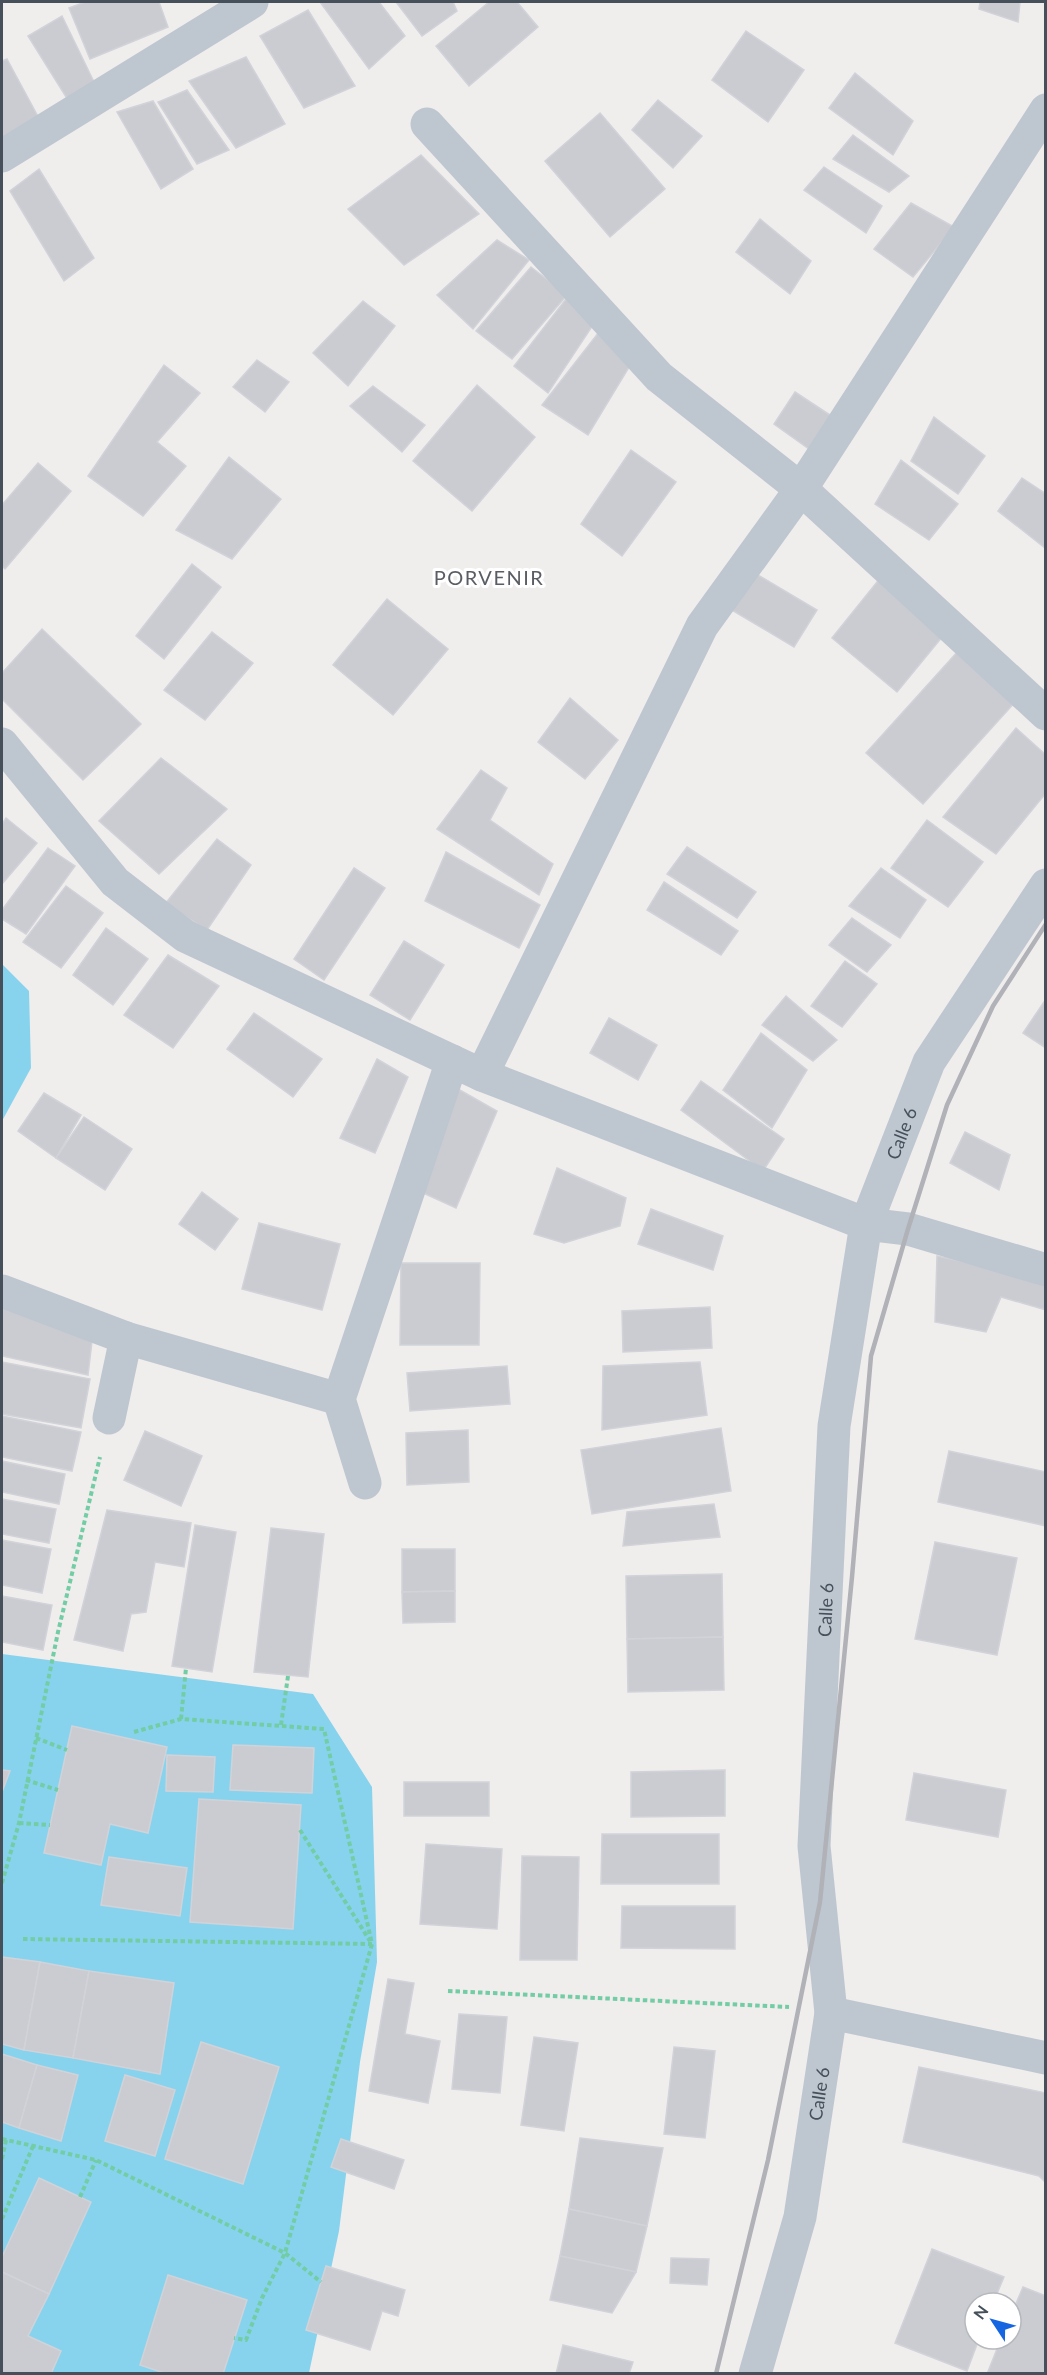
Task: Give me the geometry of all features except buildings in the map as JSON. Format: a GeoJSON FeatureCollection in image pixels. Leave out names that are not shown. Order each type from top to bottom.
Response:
{"type":"FeatureCollection","features":[{"type":"Feature","properties":{"kind":"street"},"geometry":{"type":"LineString","coordinates":[[2,156],[250,2]]}},
{"type":"Feature","properties":{"kind":"street"},"geometry":{"type":"LineString","coordinates":[[482,1075],[702,626],[801,489],[1046,110]]}},
{"type":"Feature","properties":{"kind":"street"},"geometry":{"type":"LineString","coordinates":[[426,124],[658,377],[801,489],[1046,714]]}},
{"type":"Feature","properties":{"kind":"street"},"geometry":{"type":"LineString","coordinates":[[2,744],[115,882],[185,936],[482,1075],[866,1224],[908,1229],[1046,1270]]}},
{"type":"Feature","properties":{"kind":"street","name":"Calle 6"},"geometry":{"type":"LineString","coordinates":[[755,2373],[800,2217],[831,2013],[814,1846],[834,1426],[866,1224],[929,1062],[1046,885]]}},
{"type":"Feature","properties":{"kind":"street"},"geometry":{"type":"LineString","coordinates":[[365,1483],[339,1399],[452,1061]]}},
{"type":"Feature","properties":{"kind":"street"},"geometry":{"type":"LineString","coordinates":[[2,1291],[126,1338],[339,1399]]}},
{"type":"Feature","properties":{"kind":"street"},"geometry":{"type":"LineString","coordinates":[[109,1418],[126,1338]]}},
{"type":"Feature","properties":{"kind":"street"},"geometry":{"type":"LineString","coordinates":[[831,2013],[1046,2058]]}},
{"type":"Feature","properties":{"kind":"path"},"geometry":{"type":"LineString","coordinates":[[2,1883],[19,1823],[58,1632],[109,1418]]}},
{"type":"Feature","properties":{"kind":"path"},"geometry":{"type":"LineString","coordinates":[[181,1719],[186,1668]]}},
{"type":"Feature","properties":{"kind":"path"},"geometry":{"type":"LineString","coordinates":[[281,1725],[288,1676]]}},
{"type":"Feature","properties":{"kind":"path"},"geometry":{"type":"LineString","coordinates":[[134,1732],[181,1719],[324,1729],[372,1944],[285,2253],[262,2298],[246,2340],[234,2338]]}},
{"type":"Feature","properties":{"kind":"path"},"geometry":{"type":"LineString","coordinates":[[36,1738],[67,1750]]}},
{"type":"Feature","properties":{"kind":"path"},"geometry":{"type":"LineString","coordinates":[[26,1780],[58,1790]]}},
{"type":"Feature","properties":{"kind":"path"},"geometry":{"type":"LineString","coordinates":[[19,1823],[50,1825]]}},
{"type":"Feature","properties":{"kind":"path"},"geometry":{"type":"LineString","coordinates":[[300,1830],[372,1944]]}},
{"type":"Feature","properties":{"kind":"path"},"geometry":{"type":"LineString","coordinates":[[23,1939],[372,1944]]}},
{"type":"Feature","properties":{"kind":"path"},"geometry":{"type":"LineString","coordinates":[[448,1991],[799,2008],[831,2013]]}},
{"type":"Feature","properties":{"kind":"path"},"geometry":{"type":"LineString","coordinates":[[2,2159],[4,2140],[96,2160],[285,2253],[321,2282]]}},
{"type":"Feature","properties":{"kind":"path"},"geometry":{"type":"LineString","coordinates":[[2,2219],[33,2146]]}},
{"type":"Feature","properties":{"kind":"path"},"geometry":{"type":"LineString","coordinates":[[80,2197],[96,2160]]}},
{"type":"Feature","properties":{"kind":"water"},"geometry":{"type":"Polygon","coordinates":[[[2,964],[29,991],[31,1068],[2,1121],[2,964]]]}},
{"type":"Feature","properties":{"kind":"water"},"geometry":{"type":"Polygon","coordinates":[[[2,1654],[313,1694],[372,1787],[377,1962],[360,2062],[339,2231],[309,2373],[2,2374],[2,1654]]]}},
{"type":"Feature","properties":{"kind":"railway"},"geometry":{"type":"LineString","coordinates":[[716,2374],[768,2160],[820,1902],[871,1356],[947,1105],[993,1006],[1046,924]]}},
{"type":"Feature","properties":{"kind":"district","name":"PORVENIR"},"geometry":{"type":"Point","coordinates":[489,577]}}]}
